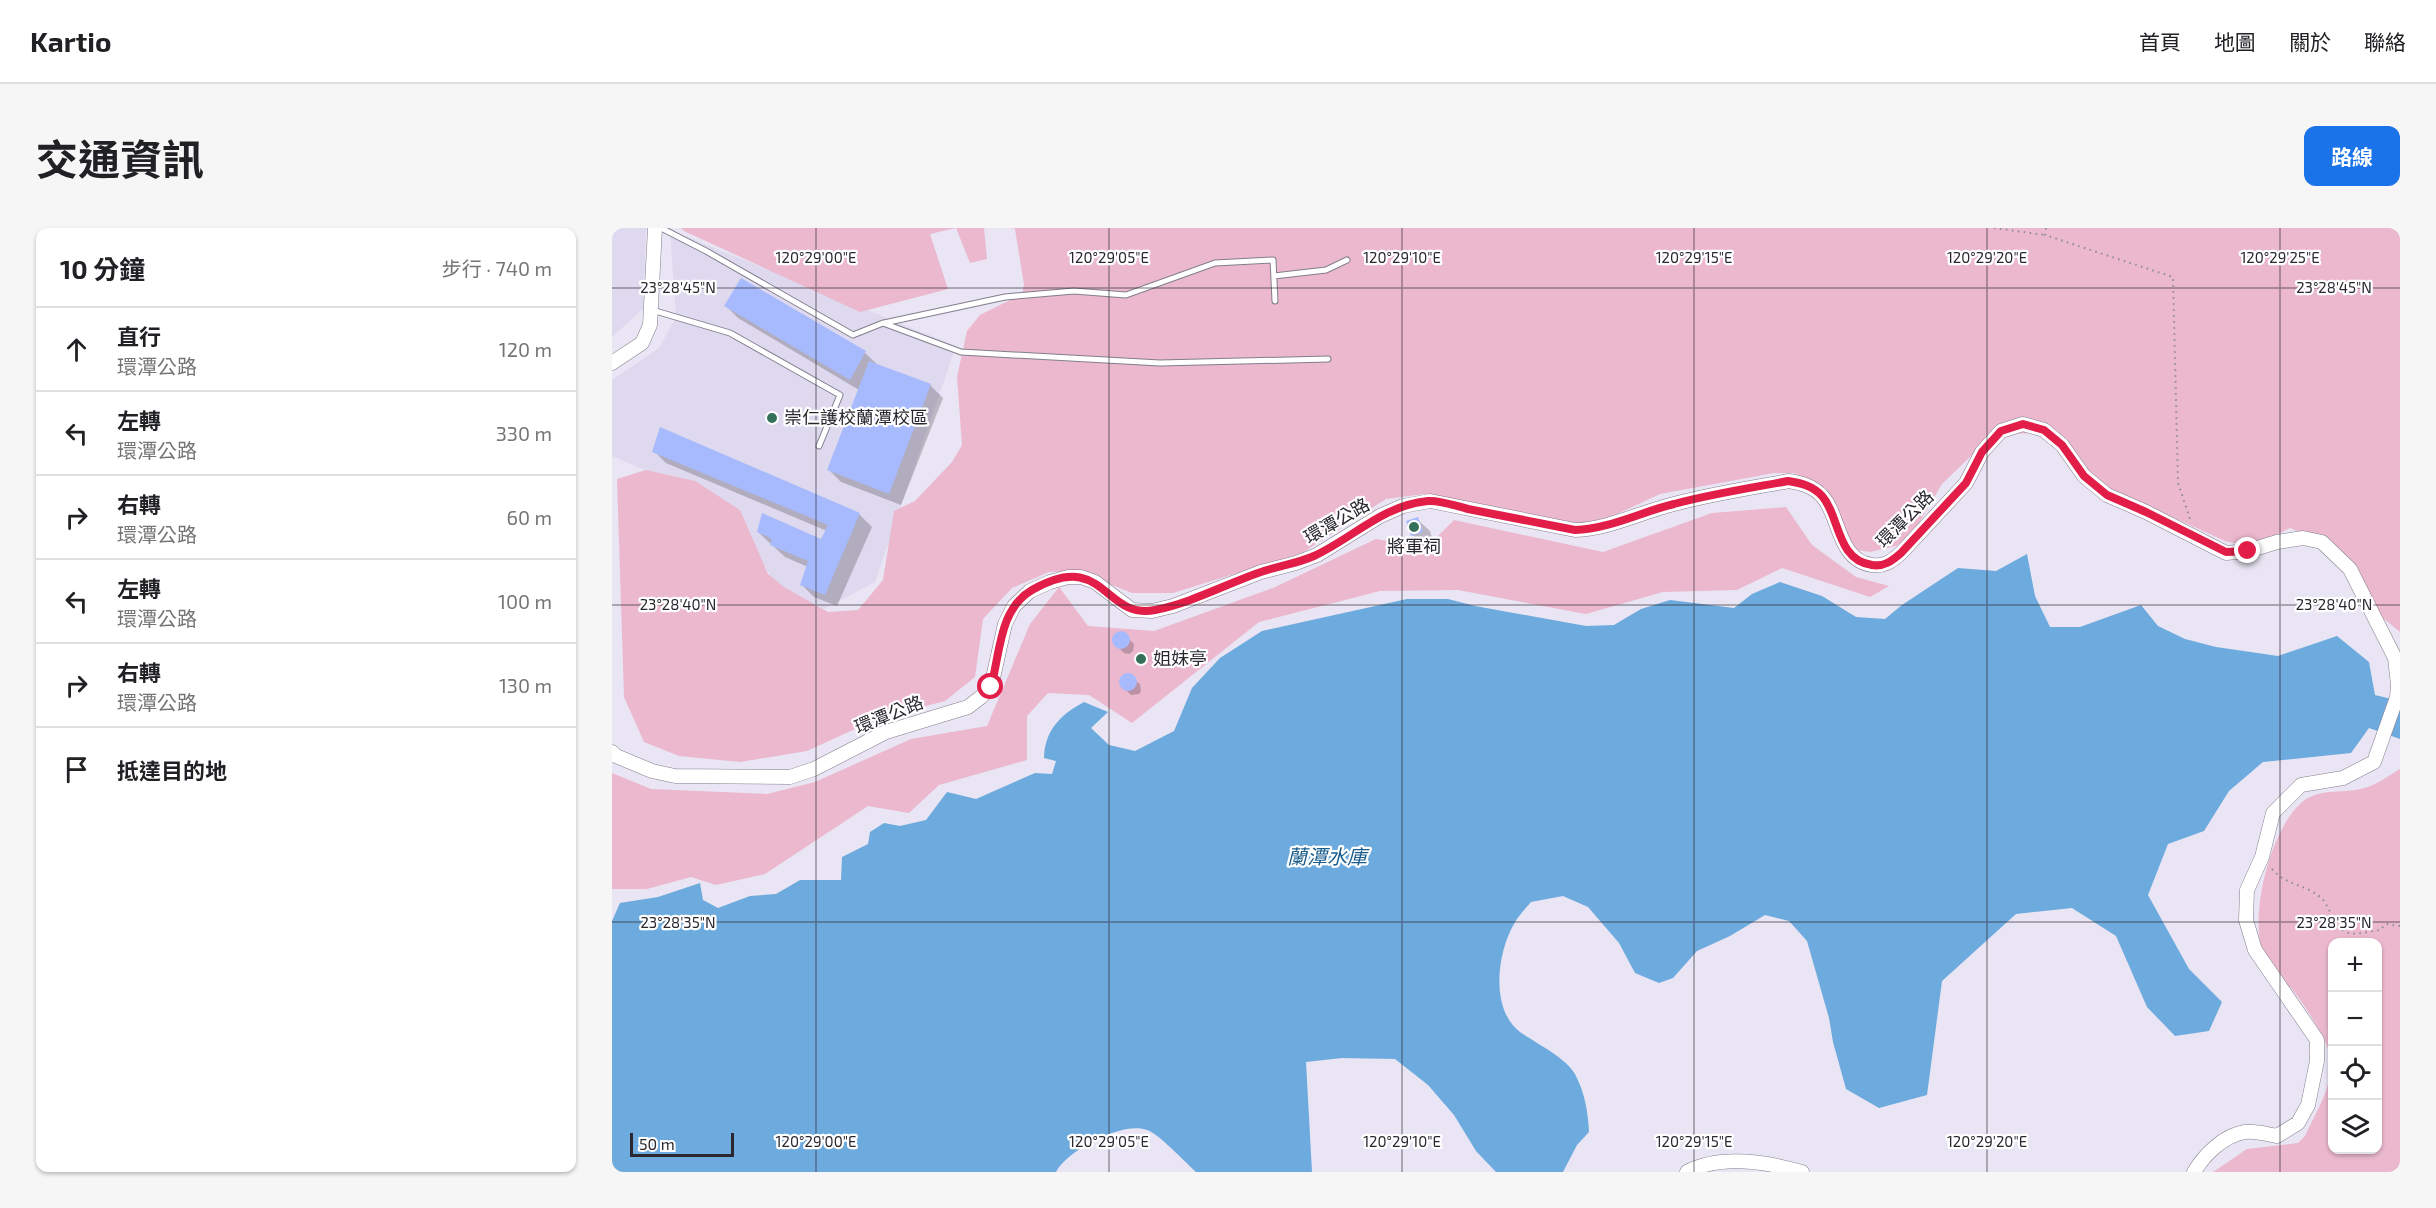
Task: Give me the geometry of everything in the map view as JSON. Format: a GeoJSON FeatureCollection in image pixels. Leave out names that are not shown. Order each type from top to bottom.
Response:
{"type":"FeatureCollection","features":[{"type":"Feature","properties":{"kind":"street"},"geometry":{"type":"LineString","coordinates":[[612,363],[642,343],[650,325],[655,228]]}},
{"type":"Feature","properties":{"kind":"street","name":"環潭公路"},"geometry":{"type":"LineString","coordinates":[[612,752],[616,756],[652,771],[675,776],[790,777],[814,769],[886,732],[968,707],[991,687],[1005,624],[1014,606],[1030,591],[1050,582],[1068,577],[1081,577],[1095,582],[1132,610],[1152,611],[1173,606],[1261,572],[1296,564],[1317,555],[1380,516],[1403,506],[1430,501],[1575,530],[1597,529],[1640,513],[1677,503],[1788,481],[1805,483],[1823,496],[1844,543],[1855,559],[1865,564],[1878,566],[1892,561],[1901,553],[1966,483],[1982,452],[2001,431],[2023,424],[2044,430],[2062,445],[2084,476],[2107,495],[2226,552],[2248,551],[2277,542],[2303,538],[2322,542],[2350,569],[2395,658],[2397,697],[2374,762],[2343,778],[2301,785],[2273,813],[2262,857],[2247,890],[2246,920],[2255,950],[2317,1040],[2317,1061],[2308,1105],[2298,1123],[2277,1136],[2242,1132],[2220,1143],[2202,1159],[2194,1172]]}},
{"type":"Feature","properties":{"kind":"street"},"geometry":{"type":"LineString","coordinates":[[1687,1172],[1697,1167],[1725,1161],[1777,1165],[1802,1172]]}},
{"type":"Feature","properties":{"kind":"lane"},"geometry":{"type":"LineString","coordinates":[[661,228],[706,251],[853,335],[883,323],[1005,297],[1074,291],[1126,295],[1215,263],[1273,260],[1275,301]]}},
{"type":"Feature","properties":{"kind":"lane"},"geometry":{"type":"LineString","coordinates":[[1274,276],[1326,270],[1347,260]]}},
{"type":"Feature","properties":{"kind":"lane"},"geometry":{"type":"LineString","coordinates":[[651,309],[730,333],[840,395],[819,446]]}},
{"type":"Feature","properties":{"kind":"lane"},"geometry":{"type":"LineString","coordinates":[[883,323],[961,352],[1160,363],[1328,358]]}},
{"type":"Feature","properties":{"kind":"path"},"geometry":{"type":"LineString","coordinates":[[1995,228],[2045,235],[2172,277],[2178,483],[2195,536]]}},
{"type":"Feature","properties":{"kind":"path"},"geometry":{"type":"LineString","coordinates":[[2045,235],[2046,228]]}},
{"type":"Feature","properties":{"kind":"path"},"geometry":{"type":"LineString","coordinates":[[2281,879],[2320,897],[2339,927],[2345,932],[2353,934],[2380,930],[2386,924],[2400,926]]}},
{"type":"Feature","properties":{"kind":"shaded area"},"geometry":{"type":"Polygon","coordinates":[[[612,228],[646,228],[643,309],[612,337],[612,228]]]}},
{"type":"Feature","properties":{"kind":"shaded area"},"geometry":{"type":"Polygon","coordinates":[[[681,228],[956,228],[930,234],[948,289],[860,312],[681,228]]]}},
{"type":"Feature","properties":{"kind":"shaded area"},"geometry":{"type":"Polygon","coordinates":[[[956,228],[984,228],[987,259],[970,263],[956,228]]]}},
{"type":"Feature","properties":{"kind":"shaded area"},"geometry":{"type":"Polygon","coordinates":[[[1011,228],[2400,228],[2400,632],[2378,614],[2326,543],[2290,528],[2253,547],[2225,541],[2108,488],[2056,442],[2037,433],[2007,434],[1972,455],[1942,484],[1912,535],[1896,546],[1870,552],[1852,549],[1820,486],[1794,473],[1774,473],[1660,494],[1594,525],[1544,523],[1424,494],[1386,499],[1302,553],[1173,593],[1132,593],[1077,571],[1049,572],[1012,588],[983,619],[975,677],[945,701],[879,718],[807,751],[740,762],[679,756],[644,742],[624,697],[617,479],[646,470],[695,481],[740,510],[768,574],[784,587],[828,612],[858,610],[883,580],[894,511],[915,501],[952,462],[962,445],[957,377],[967,331],[980,315],[1022,294],[1024,285],[1015,229],[1011,228]]]}},
{"type":"Feature","properties":{"kind":"shaded area","name":"崇仁護校蘭潭校區"},"geometry":{"type":"Polygon","coordinates":[[[670,230],[956,346],[875,582],[824,609],[779,590],[728,505],[612,456],[612,380],[659,348],[676,317],[670,230]]]}},
{"type":"Feature","properties":{"kind":"shaded area"},"geometry":{"type":"Polygon","coordinates":[[[1786,507],[1812,545],[1856,577],[1889,586],[1870,597],[1782,568],[1737,590],[1663,592],[1586,614],[1458,590],[1380,591],[1259,622],[1132,723],[1089,695],[1048,693],[1027,716],[1027,760],[939,785],[909,813],[868,806],[765,874],[716,885],[691,877],[647,889],[612,889],[612,773],[651,789],[767,794],[815,782],[911,739],[987,726],[1030,624],[1059,587],[1088,626],[1154,631],[1273,588],[1376,539],[1401,543],[1432,542],[1454,520],[1603,552],[1712,513],[1786,507]]]}},
{"type":"Feature","properties":{"kind":"shaded area"},"geometry":{"type":"Polygon","coordinates":[[[2400,769],[2400,1172],[2213,1172],[2247,1149],[2298,1143],[2305,1136],[2328,1085],[2328,1154],[2382,1154],[2382,938],[2328,938],[2328,1050],[2321,1033],[2291,988],[2268,967],[2261,950],[2259,929],[2263,883],[2270,859],[2278,837],[2299,805],[2314,795],[2350,791],[2368,787],[2400,769]]]}},
{"type":"Feature","properties":{"kind":"water","name":"蘭潭水庫"},"geometry":{"type":"Polygon","coordinates":[[[2027,554],[2035,596],[2050,627],[2080,627],[2141,605],[2158,626],[2185,639],[2216,647],[2278,656],[2337,636],[2369,662],[2375,695],[2400,701],[2400,739],[2369,728],[2351,753],[2263,762],[2229,791],[2204,831],[2168,844],[2148,895],[2189,969],[2222,1002],[2209,1031],[2175,1036],[2147,1007],[2116,936],[2072,908],[2016,914],[1942,981],[1927,1095],[1879,1108],[1846,1089],[1807,941],[1789,921],[1765,915],[1730,936],[1697,951],[1673,978],[1659,983],[1635,973],[1619,943],[1588,907],[1563,896],[1531,902],[1520,915],[1508,936],[1499,980],[1500,995],[1510,1022],[1520,1032],[1564,1062],[1575,1074],[1584,1095],[1589,1132],[1577,1145],[1563,1172],[1496,1172],[1476,1151],[1454,1115],[1428,1085],[1395,1059],[1342,1058],[1306,1062],[1312,1172],[1196,1172],[1152,1132],[1136,1128],[1097,1139],[1072,1155],[1056,1172],[612,1172],[612,921],[620,903],[658,897],[700,883],[703,900],[718,908],[750,896],[776,894],[800,880],[841,880],[842,857],[868,844],[870,832],[884,823],[900,826],[926,820],[947,792],[976,799],[1035,773],[1052,774],[1056,761],[1044,758],[1047,739],[1061,718],[1084,702],[1108,712],[1091,728],[1109,745],[1135,751],[1174,731],[1192,688],[1220,658],[1262,631],[1407,599],[1448,599],[1586,626],[1614,625],[1641,609],[1670,600],[1734,608],[1752,594],[1780,582],[1822,596],[1856,617],[1885,619],[1958,568],[1996,571],[2027,554]]]}},
{"type":"Feature","properties":{"kind":"building"},"geometry":{"type":"Polygon","coordinates":[[[741,278],[866,351],[850,380],[724,306],[741,278]]]}},
{"type":"Feature","properties":{"kind":"building"},"geometry":{"type":"Polygon","coordinates":[[[869,361],[931,384],[889,494],[827,470],[869,361]]]}},
{"type":"Feature","properties":{"kind":"building"},"geometry":{"type":"Polygon","coordinates":[[[660,427],[860,513],[825,595],[800,585],[808,561],[770,545],[772,539],[757,532],[762,513],[821,539],[828,525],[652,452],[660,427]]]}},
{"type":"Feature","properties":{"kind":"building","name":"將軍祠"},"geometry":{"type":"Polygon","coordinates":[[[1418,517],[1423,532],[1411,536],[1406,521],[1418,517]]]}},
{"type":"Feature","properties":{"kind":"building"},"geometry":{"type":"Polygon","coordinates":[[[1121,631],[1127,634],[1130,640],[1127,646],[1121,649],[1115,646],[1112,640],[1115,634],[1121,631]]]}},
{"type":"Feature","properties":{"kind":"building"},"geometry":{"type":"Polygon","coordinates":[[[1128,673],[1134,676],[1137,682],[1134,688],[1128,691],[1122,688],[1119,682],[1122,676],[1128,673]]]}},
{"type":"Feature","properties":{"kind":"place","name":"崇仁護校蘭潭校區"},"geometry":{"type":"Point","coordinates":[772,418]}},
{"type":"Feature","properties":{"kind":"place","name":"將軍祠"},"geometry":{"type":"Point","coordinates":[1414,527]}},
{"type":"Feature","properties":{"kind":"place","name":"姐妹亭"},"geometry":{"type":"Point","coordinates":[1141,659]}},
{"type":"Feature","properties":{"kind":"route"},"geometry":{"type":"LineString","coordinates":[[991,687],[1005,624],[1014,606],[1030,591],[1050,582],[1068,577],[1081,577],[1095,582],[1132,610],[1152,611],[1173,606],[1261,572],[1296,564],[1317,555],[1380,516],[1403,506],[1430,501],[1575,530],[1597,529],[1640,513],[1677,503],[1788,481],[1805,483],[1823,496],[1844,543],[1855,559],[1865,564],[1878,566],[1892,561],[1901,553],[1966,483],[1982,452],[2001,431],[2023,424],[2044,430],[2062,445],[2084,476],[2107,495],[2226,552],[2248,551]]}}]}
